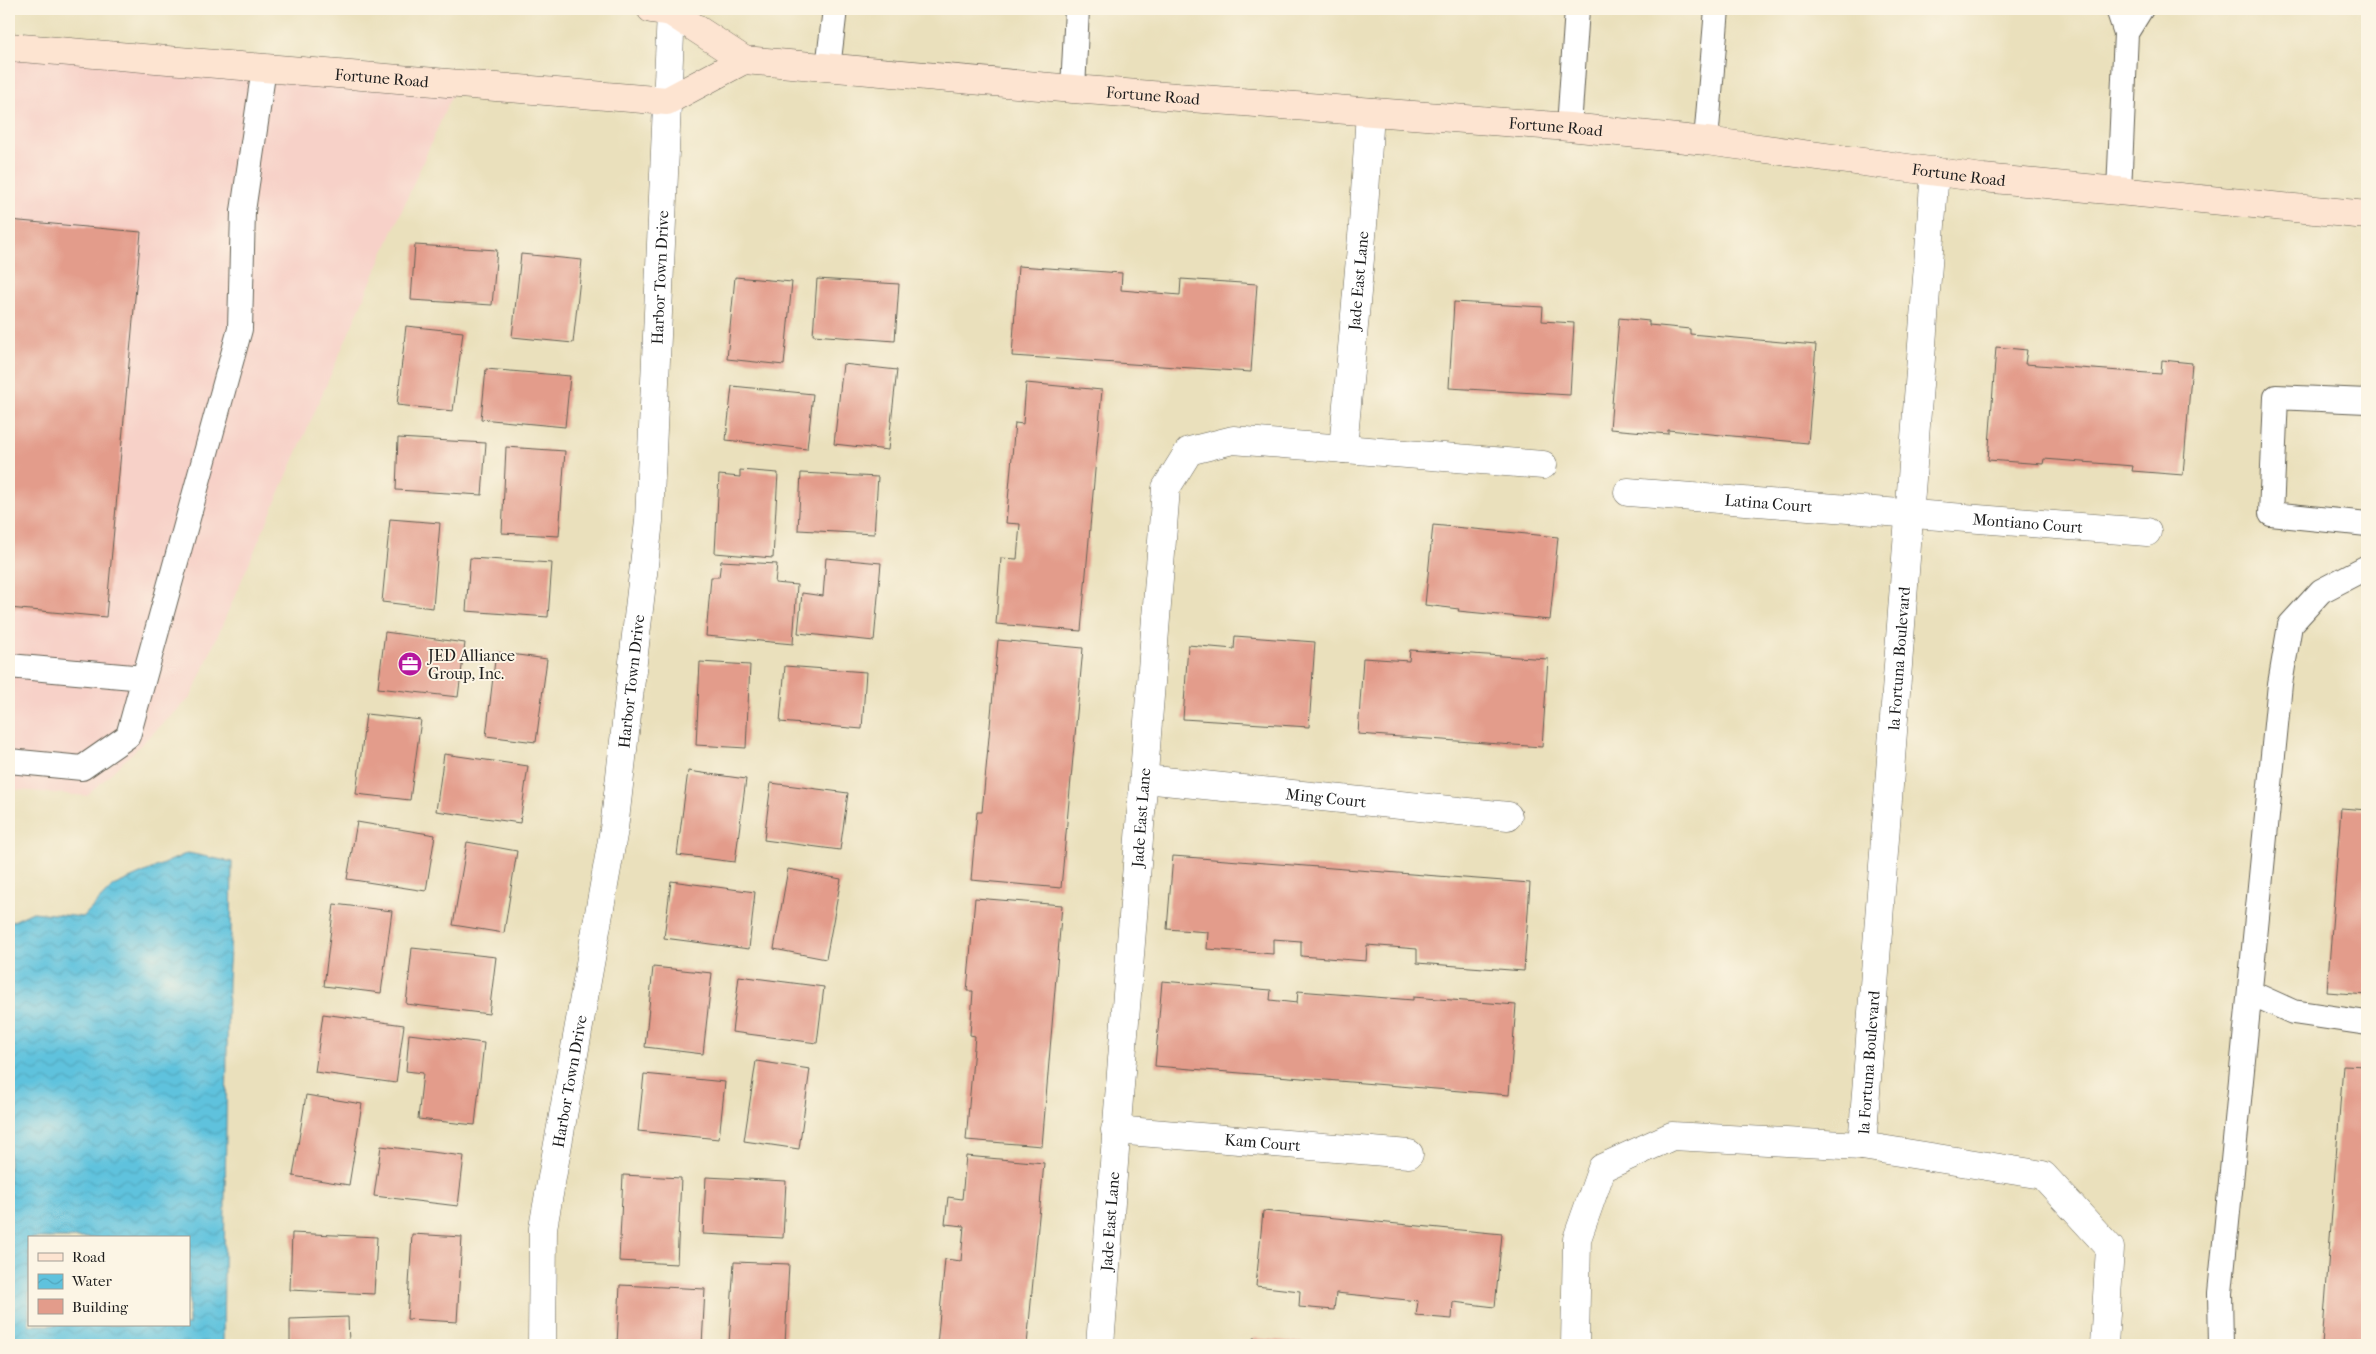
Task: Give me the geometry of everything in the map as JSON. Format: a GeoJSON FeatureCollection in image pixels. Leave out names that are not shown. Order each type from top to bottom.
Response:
{"type":"FeatureCollection","features":[{"type":"Feature","properties":{"kind":"street","name":"Fortune Road"},"geometry":{"type":"LineString","coordinates":[[661,10],[744,60],[1073,89],[1569,127],[1706,141],[1935,171],[2119,192],[2367,215]]}},
{"type":"Feature","properties":{"kind":"street","name":"Harbor Town Drive"},"geometry":{"type":"LineString","coordinates":[[542,1345],[543,1228],[614,829],[649,521],[667,101],[661,10]]}},
{"type":"Feature","properties":{"kind":"street","name":"Fortune Road"},"geometry":{"type":"LineString","coordinates":[[9,47],[667,101]]}},
{"type":"Feature","properties":{"kind":"street"},"geometry":{"type":"LineString","coordinates":[[667,101],[744,60]]}},
{"type":"Feature","properties":{"kind":"street","name":"Jade East Lane"},"geometry":{"type":"LineString","coordinates":[[1342,448],[1363,225],[1370,112]]}},
{"type":"Feature","properties":{"kind":"street","name":"la Fortuna Boulevard"},"geometry":{"type":"LineString","coordinates":[[1862,1146],[1935,171]]}},
{"type":"Feature","properties":{"kind":"street","name":"Jade East Lane"},"geometry":{"type":"LineString","coordinates":[[1100,1345],[1115,1130],[1145,779],[1166,488],[1189,451],[1233,440],[1543,465]]}},
{"type":"Feature","properties":{"kind":"street","name":"Latina Court"},"geometry":{"type":"LineString","coordinates":[[1628,492],[1909,513]]}},
{"type":"Feature","properties":{"kind":"street","name":"Montiano Court"},"geometry":{"type":"LineString","coordinates":[[1909,513],[2147,532]]}},
{"type":"Feature","properties":{"kind":"street","name":"Ming Court"},"geometry":{"type":"LineString","coordinates":[[1145,779],[1508,816]]}},
{"type":"Feature","properties":{"kind":"street","name":"Kam Court"},"geometry":{"type":"LineString","coordinates":[[1115,1130],[1409,1154]]}},
{"type":"Feature","properties":{"kind":"street","name":"la Fortuna Boulevard"},"geometry":{"type":"LineString","coordinates":[[1575,1345],[1577,1239],[1602,1168],[1672,1136],[1862,1146],[2043,1175],[2110,1248],[2104,1345]]}},
{"type":"Feature","properties":{"kind":"lane"},"geometry":{"type":"LineString","coordinates":[[828,68],[835,9]]}},
{"type":"Feature","properties":{"kind":"lane"},"geometry":{"type":"LineString","coordinates":[[1073,89],[1077,9]]}},
{"type":"Feature","properties":{"kind":"lane"},"geometry":{"type":"LineString","coordinates":[[1569,127],[1577,9]]}},
{"type":"Feature","properties":{"kind":"lane"},"geometry":{"type":"LineString","coordinates":[[1706,141],[1717,9]]}},
{"type":"Feature","properties":{"kind":"lane"},"geometry":{"type":"LineString","coordinates":[[2118,9],[2126,33],[2119,192]]}},
{"type":"Feature","properties":{"kind":"lane"},"geometry":{"type":"LineString","coordinates":[[2126,33],[2141,9]]}},
{"type":"Feature","properties":{"kind":"lane"},"geometry":{"type":"LineString","coordinates":[[9,761],[82,768],[128,736],[240,329],[243,211],[264,68]]}},
{"type":"Feature","properties":{"kind":"lane"},"geometry":{"type":"LineString","coordinates":[[2367,401],[2276,397],[2271,514],[2367,524]]}},
{"type":"Feature","properties":{"kind":"lane"},"geometry":{"type":"LineString","coordinates":[[2221,1345],[2220,1293],[2280,684],[2290,625],[2321,592],[2367,567]]}},
{"type":"Feature","properties":{"kind":"lane"},"geometry":{"type":"LineString","coordinates":[[9,666],[144,678]]}},
{"type":"Feature","properties":{"kind":"lane"},"geometry":{"type":"LineString","coordinates":[[2251,993],[2293,1012],[2367,1023]]}},
{"type":"Feature","properties":{"kind":"shaded area"},"geometry":{"type":"Polygon","coordinates":[[[9,45],[458,81],[191,697],[87,796],[9,789],[9,45]]]}},
{"type":"Feature","properties":{"kind":"water"},"geometry":{"type":"Polygon","coordinates":[[[188,853],[232,862],[228,979],[223,1345],[9,1345],[9,923],[33,912],[83,917],[113,886],[188,853]]]}},
{"type":"Feature","properties":{"kind":"building"},"geometry":{"type":"Polygon","coordinates":[[[9,220],[141,232],[106,617],[9,608],[9,220]]]}},
{"type":"Feature","properties":{"kind":"building"},"geometry":{"type":"Polygon","coordinates":[[[415,245],[497,250],[492,305],[411,300],[415,245]]]}},
{"type":"Feature","properties":{"kind":"building"},"geometry":{"type":"Polygon","coordinates":[[[521,254],[582,260],[573,343],[512,337],[521,254]]]}},
{"type":"Feature","properties":{"kind":"building"},"geometry":{"type":"Polygon","coordinates":[[[1018,266],[1122,273],[1121,290],[1180,295],[1181,279],[1257,284],[1251,372],[1012,356],[1018,266]]]}},
{"type":"Feature","properties":{"kind":"building"},"geometry":{"type":"Polygon","coordinates":[[[735,277],[792,282],[784,365],[727,359],[735,277]]]}},
{"type":"Feature","properties":{"kind":"building"},"geometry":{"type":"Polygon","coordinates":[[[817,279],[899,284],[895,341],[813,335],[817,279]]]}},
{"type":"Feature","properties":{"kind":"building"},"geometry":{"type":"Polygon","coordinates":[[[1454,302],[1543,307],[1542,321],[1574,323],[1570,395],[1449,388],[1454,302]]]}},
{"type":"Feature","properties":{"kind":"building"},"geometry":{"type":"Polygon","coordinates":[[[1619,318],[1649,321],[1649,325],[1690,329],[1690,334],[1816,345],[1808,443],[1668,430],[1668,434],[1610,429],[1619,318]]]}},
{"type":"Feature","properties":{"kind":"building"},"geometry":{"type":"Polygon","coordinates":[[[406,326],[463,332],[453,411],[397,405],[406,326]]]}},
{"type":"Feature","properties":{"kind":"building"},"geometry":{"type":"Polygon","coordinates":[[[1996,347],[2027,350],[2025,364],[2161,374],[2162,360],[2192,363],[2183,475],[2132,471],[2133,466],[2044,459],[2043,464],[1988,460],[1996,347]]]}},
{"type":"Feature","properties":{"kind":"building"},"geometry":{"type":"Polygon","coordinates":[[[843,364],[897,370],[888,450],[834,444],[843,364]]]}},
{"type":"Feature","properties":{"kind":"building"},"geometry":{"type":"Polygon","coordinates":[[[486,369],[570,376],[565,427],[481,419],[486,369]]]}},
{"type":"Feature","properties":{"kind":"building"},"geometry":{"type":"Polygon","coordinates":[[[1026,383],[1102,390],[1081,631],[996,624],[1001,558],[1017,559],[1020,524],[1006,523],[1015,423],[1023,424],[1026,383]]]}},
{"type":"Feature","properties":{"kind":"building"},"geometry":{"type":"Polygon","coordinates":[[[732,386],[813,394],[807,449],[726,440],[732,386]]]}},
{"type":"Feature","properties":{"kind":"building"},"geometry":{"type":"Polygon","coordinates":[[[398,438],[486,443],[482,495],[396,490],[398,438]]]}},
{"type":"Feature","properties":{"kind":"building"},"geometry":{"type":"Polygon","coordinates":[[[506,447],[565,451],[559,536],[502,533],[506,447]]]}},
{"type":"Feature","properties":{"kind":"building"},"geometry":{"type":"Polygon","coordinates":[[[740,470],[778,473],[773,558],[715,553],[719,475],[740,477],[740,470]]]}},
{"type":"Feature","properties":{"kind":"building"},"geometry":{"type":"Polygon","coordinates":[[[801,473],[878,477],[874,534],[798,530],[801,473]]]}},
{"type":"Feature","properties":{"kind":"building"},"geometry":{"type":"Polygon","coordinates":[[[390,519],[440,523],[433,608],[382,602],[390,519]]]}},
{"type":"Feature","properties":{"kind":"building"},"geometry":{"type":"Polygon","coordinates":[[[1433,525],[1558,537],[1550,620],[1458,611],[1459,609],[1425,605],[1433,525]]]}},
{"type":"Feature","properties":{"kind":"building"},"geometry":{"type":"Polygon","coordinates":[[[470,558],[552,563],[548,617],[466,611],[470,558]]]}},
{"type":"Feature","properties":{"kind":"building"},"geometry":{"type":"Polygon","coordinates":[[[826,558],[881,563],[874,641],[798,633],[802,593],[823,596],[826,558]]]}},
{"type":"Feature","properties":{"kind":"building"},"geometry":{"type":"Polygon","coordinates":[[[721,561],[777,564],[775,583],[797,585],[793,644],[706,636],[711,577],[719,577],[721,561]]]}},
{"type":"Feature","properties":{"kind":"building"},"geometry":{"type":"Polygon","coordinates":[[[385,632],[465,643],[458,697],[378,688],[385,632]]]}},
{"type":"Feature","properties":{"kind":"building"},"geometry":{"type":"Polygon","coordinates":[[[1235,636],[1315,642],[1309,727],[1183,719],[1188,645],[1234,649],[1235,636]]]}},
{"type":"Feature","properties":{"kind":"building"},"geometry":{"type":"Polygon","coordinates":[[[998,640],[1083,648],[1061,888],[971,880],[977,812],[982,812],[998,640]]]}},
{"type":"Feature","properties":{"kind":"building"},"geometry":{"type":"Polygon","coordinates":[[[1410,650],[1548,659],[1542,747],[1358,734],[1363,658],[1409,661],[1410,650]]]}},
{"type":"Feature","properties":{"kind":"building"},"geometry":{"type":"Polygon","coordinates":[[[496,652],[547,659],[536,742],[486,736],[496,652]]]}},
{"type":"Feature","properties":{"kind":"building"},"geometry":{"type":"Polygon","coordinates":[[[700,662],[750,665],[746,748],[696,745],[700,662]]]}},
{"type":"Feature","properties":{"kind":"building"},"geometry":{"type":"Polygon","coordinates":[[[785,666],[866,672],[862,729],[780,722],[785,666]]]}},
{"type":"Feature","properties":{"kind":"building"},"geometry":{"type":"Polygon","coordinates":[[[366,714],[421,720],[410,800],[356,794],[366,714]]]}},
{"type":"Feature","properties":{"kind":"building"},"geometry":{"type":"Polygon","coordinates":[[[444,754],[528,766],[520,823],[436,811],[444,754]]]}},
{"type":"Feature","properties":{"kind":"building"},"geometry":{"type":"Polygon","coordinates":[[[688,771],[746,779],[735,862],[677,855],[688,771]]]}},
{"type":"Feature","properties":{"kind":"building"},"geometry":{"type":"Polygon","coordinates":[[[771,783],[848,793],[840,850],[764,840],[771,783]]]}},
{"type":"Feature","properties":{"kind":"building"},"geometry":{"type":"Polygon","coordinates":[[[2341,808],[2367,810],[2367,995],[2327,992],[2341,808]]]}},
{"type":"Feature","properties":{"kind":"building"},"geometry":{"type":"Polygon","coordinates":[[[357,822],[435,835],[426,891],[347,879],[357,822]]]}},
{"type":"Feature","properties":{"kind":"building"},"geometry":{"type":"Polygon","coordinates":[[[467,842],[517,851],[504,933],[453,925],[467,842]]]}},
{"type":"Feature","properties":{"kind":"building"},"geometry":{"type":"Polygon","coordinates":[[[1173,856],[1530,883],[1524,971],[1417,963],[1417,949],[1367,945],[1366,961],[1301,956],[1301,941],[1273,939],[1273,954],[1207,949],[1208,932],[1167,929],[1173,856]]]}},
{"type":"Feature","properties":{"kind":"building"},"geometry":{"type":"Polygon","coordinates":[[[788,869],[841,879],[826,959],[774,949],[788,869]]]}},
{"type":"Feature","properties":{"kind":"building"},"geometry":{"type":"Polygon","coordinates":[[[671,881],[755,892],[749,949],[664,938],[671,881]]]}},
{"type":"Feature","properties":{"kind":"building"},"geometry":{"type":"Polygon","coordinates":[[[975,898],[1062,905],[1042,1146],[966,1140],[975,1036],[970,1035],[973,991],[967,991],[975,898]]]}},
{"type":"Feature","properties":{"kind":"building"},"geometry":{"type":"Polygon","coordinates":[[[334,904],[392,911],[381,993],[324,986],[334,904]]]}},
{"type":"Feature","properties":{"kind":"building"},"geometry":{"type":"Polygon","coordinates":[[[412,948],[496,957],[489,1014],[406,1004],[412,948]]]}},
{"type":"Feature","properties":{"kind":"building"},"geometry":{"type":"Polygon","coordinates":[[[653,967],[712,973],[703,1054],[645,1047],[653,967]]]}},
{"type":"Feature","properties":{"kind":"building"},"geometry":{"type":"Polygon","coordinates":[[[739,976],[824,987],[817,1043],[732,1032],[739,976]]]}},
{"type":"Feature","properties":{"kind":"building"},"geometry":{"type":"Polygon","coordinates":[[[1162,981],[1271,990],[1270,1000],[1297,1003],[1298,991],[1413,1000],[1413,997],[1516,1005],[1509,1095],[1155,1066],[1162,981]]]}},
{"type":"Feature","properties":{"kind":"building"},"geometry":{"type":"Polygon","coordinates":[[[323,1014],[404,1025],[396,1083],[315,1072],[323,1014]]]}},
{"type":"Feature","properties":{"kind":"building"},"geometry":{"type":"Polygon","coordinates":[[[409,1034],[484,1043],[475,1125],[418,1119],[423,1073],[406,1071],[409,1034]]]}},
{"type":"Feature","properties":{"kind":"building"},"geometry":{"type":"Polygon","coordinates":[[[756,1061],[810,1069],[799,1149],[744,1141],[756,1061]]]}},
{"type":"Feature","properties":{"kind":"building"},"geometry":{"type":"Polygon","coordinates":[[[2343,1065],[2367,1066],[2367,1345],[2322,1345],[2343,1065]]]}},
{"type":"Feature","properties":{"kind":"building"},"geometry":{"type":"Polygon","coordinates":[[[644,1074],[725,1082],[719,1139],[638,1131],[644,1074]]]}},
{"type":"Feature","properties":{"kind":"building"},"geometry":{"type":"Polygon","coordinates":[[[306,1095],[362,1104],[349,1185],[293,1176],[306,1095]]]}},
{"type":"Feature","properties":{"kind":"building"},"geometry":{"type":"Polygon","coordinates":[[[381,1146],[464,1156],[458,1206],[374,1196],[381,1146]]]}},
{"type":"Feature","properties":{"kind":"building"},"geometry":{"type":"Polygon","coordinates":[[[966,1156],[1044,1163],[1027,1345],[937,1345],[945,1259],[961,1261],[964,1226],[945,1224],[948,1197],[962,1199],[966,1156]]]}},
{"type":"Feature","properties":{"kind":"building"},"geometry":{"type":"Polygon","coordinates":[[[623,1175],[681,1178],[677,1264],[619,1261],[623,1175]]]}},
{"type":"Feature","properties":{"kind":"building"},"geometry":{"type":"Polygon","coordinates":[[[706,1177],[786,1181],[783,1238],[703,1234],[706,1177]]]}},
{"type":"Feature","properties":{"kind":"building"},"geometry":{"type":"Polygon","coordinates":[[[1263,1211],[1502,1234],[1495,1307],[1453,1302],[1452,1319],[1416,1316],[1418,1301],[1336,1293],[1334,1310],[1299,1307],[1300,1291],[1256,1286],[1263,1211]]]}},
{"type":"Feature","properties":{"kind":"building"},"geometry":{"type":"Polygon","coordinates":[[[292,1233],[377,1237],[374,1294],[290,1290],[292,1233]]]}},
{"type":"Feature","properties":{"kind":"building"},"geometry":{"type":"Polygon","coordinates":[[[412,1234],[462,1237],[457,1322],[407,1319],[412,1234]]]}},
{"type":"Feature","properties":{"kind":"building"},"geometry":{"type":"Polygon","coordinates":[[[734,1262],[789,1264],[785,1345],[729,1344],[734,1262]]]}},
{"type":"Feature","properties":{"kind":"building"},"geometry":{"type":"Polygon","coordinates":[[[620,1285],[705,1289],[702,1345],[617,1344],[620,1285]]]}},
{"type":"Feature","properties":{"kind":"building"},"geometry":{"type":"Polygon","coordinates":[[[348,1317],[349,1345],[290,1345],[290,1319],[348,1317]]]}},
{"type":"Feature","properties":{"kind":"building"},"geometry":{"type":"Polygon","coordinates":[[[1253,1338],[1320,1344],[1320,1345],[1252,1345],[1253,1338]]]}},
{"type":"Feature","properties":{"kind":"place","name":"JED Alliance Group, Inc."},"geometry":{"type":"Point","coordinates":[410,664]}}]}
